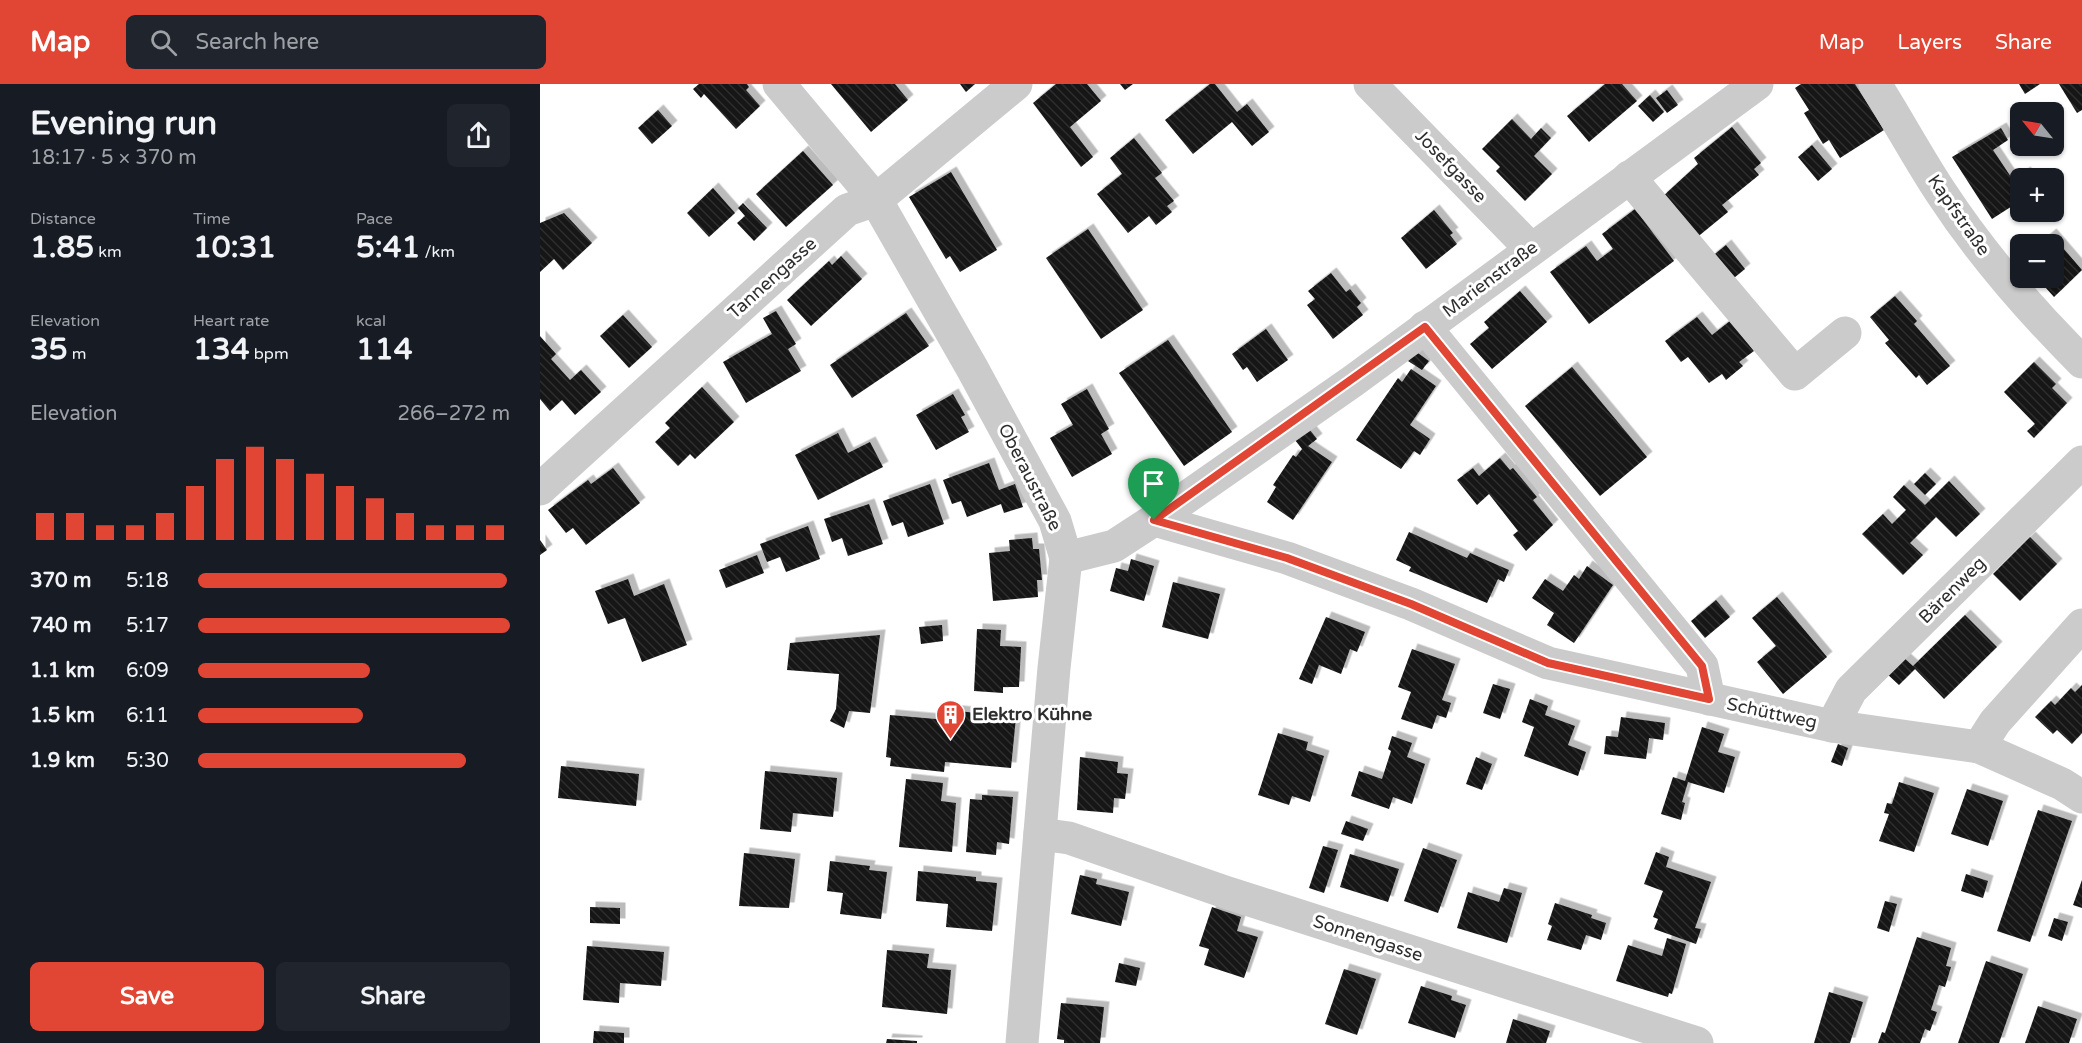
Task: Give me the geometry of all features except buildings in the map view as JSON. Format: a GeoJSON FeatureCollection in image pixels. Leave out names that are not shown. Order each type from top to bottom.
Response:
{"type":"FeatureCollection","features":[{"type":"Feature","properties":{"kind":"street","name":"Oberaustraße"},"geometry":{"type":"LineString","coordinates":[[779,84],[876,200],[972,368],[1055,521],[1066,558],[1058,619],[1022,1043]]}},
{"type":"Feature","properties":{"kind":"street","name":"Tannengasse"},"geometry":{"type":"LineString","coordinates":[[540,489],[847,210],[876,200],[1016,84]]}},
{"type":"Feature","properties":{"kind":"street","name":"Josefgasse"},"geometry":{"type":"LineString","coordinates":[[1370,84],[1531,249]]}},
{"type":"Feature","properties":{"kind":"street","name":"Marienstraße"},"geometry":{"type":"LineString","coordinates":[[1066,558],[1114,546],[1154,520],[1425,327],[1757,84]]}},
{"type":"Feature","properties":{"kind":"street","name":"Kapfstraße"},"geometry":{"type":"LineString","coordinates":[[1875,84],[1941,193],[1988,259],[2015,293],[2082,362]]}},
{"type":"Feature","properties":{"kind":"street"},"geometry":{"type":"LineString","coordinates":[[1629,177],[1795,374],[1845,333]]}},
{"type":"Feature","properties":{"kind":"street"},"geometry":{"type":"LineString","coordinates":[[1425,327],[1702,666],[1709,699]]}},
{"type":"Feature","properties":{"kind":"street","name":"Bärenweg"},"geometry":{"type":"LineString","coordinates":[[1832,726],[1851,690],[2082,462]]}},
{"type":"Feature","properties":{"kind":"street","name":"Schüttweg"},"geometry":{"type":"LineString","coordinates":[[1154,520],[1287,558],[1411,604],[1548,663],[1832,726],[1979,747],[2062,784],[2082,797]]}},
{"type":"Feature","properties":{"kind":"street"},"geometry":{"type":"LineString","coordinates":[[1979,747],[1995,722],[2082,625]]}},
{"type":"Feature","properties":{"kind":"street","name":"Sonnengasse"},"geometry":{"type":"LineString","coordinates":[[1040,834],[1069,838],[1239,897],[1697,1043]]}},
{"type":"Feature","properties":{"kind":"place","name":"Elektro Kühne"},"geometry":{"type":"Point","coordinates":[951,740]}},
{"type":"Feature","properties":{"kind":"route"},"geometry":{"type":"LineString","coordinates":[[1425,327],[1702,666],[1709,699],[1548,663],[1411,604],[1287,558],[1154,520],[1353,381],[1425,327]]}}]}
